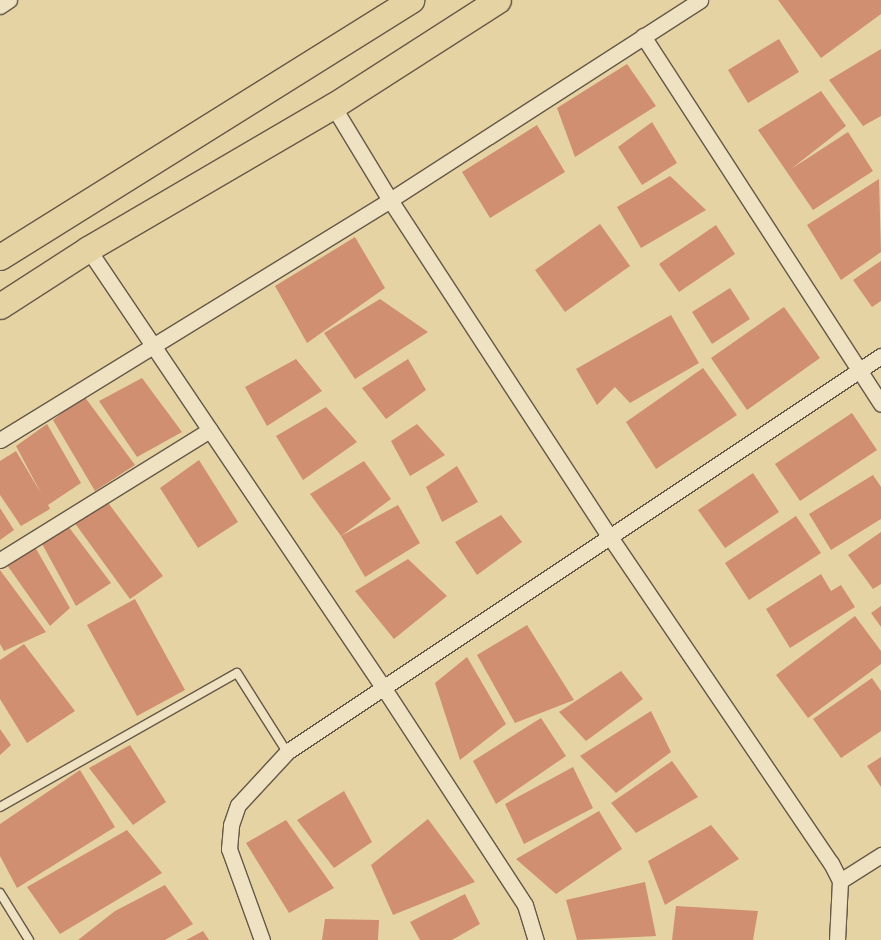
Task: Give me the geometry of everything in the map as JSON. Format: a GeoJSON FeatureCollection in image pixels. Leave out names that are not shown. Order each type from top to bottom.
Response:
{"type":"FeatureCollection","features":[{"type":"Feature","properties":{"kind":"main road"},"geometry":{"type":"LineString","coordinates":[[2,301],[333,106],[498,0]]}},
{"type":"Feature","properties":{"kind":"main road"},"geometry":{"type":"LineString","coordinates":[[0,257],[399,3]]}},
{"type":"Feature","properties":{"kind":"street"},"geometry":{"type":"LineString","coordinates":[[0,6],[9,0]]}},
{"type":"Feature","properties":{"kind":"street"},"geometry":{"type":"LineString","coordinates":[[0,440],[390,200],[700,0]]}},
{"type":"Feature","properties":{"kind":"street"},"geometry":{"type":"LineString","coordinates":[[643,36],[881,404]]}},
{"type":"Feature","properties":{"kind":"street"},"geometry":{"type":"LineString","coordinates":[[333,106],[390,200],[610,537],[831,863],[840,881],[836,940]]}},
{"type":"Feature","properties":{"kind":"street"},"geometry":{"type":"LineString","coordinates":[[88,249],[383,687],[525,905],[536,940]]}},
{"type":"Feature","properties":{"kind":"street"},"geometry":{"type":"LineString","coordinates":[[262,940],[228,849],[231,825],[238,805],[287,752],[881,356]]}},
{"type":"Feature","properties":{"kind":"street"},"geometry":{"type":"LineString","coordinates":[[0,560],[210,430]]}},
{"type":"Feature","properties":{"kind":"street"},"geometry":{"type":"LineString","coordinates":[[840,881],[881,855]]}},
{"type":"Feature","properties":{"kind":"lane"},"geometry":{"type":"LineString","coordinates":[[0,807],[237,673],[287,752]]}},
{"type":"Feature","properties":{"kind":"lane"},"geometry":{"type":"LineString","coordinates":[[0,893],[29,940]]}},
{"type":"Feature","properties":{"kind":"building"},"geometry":{"type":"Polygon","coordinates":[[[778,0],[881,0],[881,14],[821,58],[778,0]]]}},
{"type":"Feature","properties":{"kind":"building"},"geometry":{"type":"Polygon","coordinates":[[[779,39],[799,72],[748,103],[728,70],[779,39]]]}},
{"type":"Feature","properties":{"kind":"building"},"geometry":{"type":"Polygon","coordinates":[[[881,49],[881,116],[863,126],[829,80],[881,49]]]}},
{"type":"Feature","properties":{"kind":"building"},"geometry":{"type":"Polygon","coordinates":[[[627,64],[656,106],[575,157],[557,108],[627,64]]]}},
{"type":"Feature","properties":{"kind":"building"},"geometry":{"type":"Polygon","coordinates":[[[821,91],[846,126],[791,169],[848,132],[873,171],[813,210],[758,130],[821,91]]]}},
{"type":"Feature","properties":{"kind":"building"},"geometry":{"type":"Polygon","coordinates":[[[652,122],[677,163],[642,185],[618,147],[652,122]]]}},
{"type":"Feature","properties":{"kind":"building"},"geometry":{"type":"Polygon","coordinates":[[[537,125],[565,172],[490,218],[462,172],[537,125]]]}},
{"type":"Feature","properties":{"kind":"building"},"geometry":{"type":"Polygon","coordinates":[[[670,176],[706,210],[641,248],[617,207],[670,176]]]}},
{"type":"Feature","properties":{"kind":"building"},"geometry":{"type":"Polygon","coordinates":[[[879,179],[881,252],[841,280],[807,225],[879,179]]]}},
{"type":"Feature","properties":{"kind":"building"},"geometry":{"type":"Polygon","coordinates":[[[600,224],[630,266],[565,312],[535,270],[600,224]]]}},
{"type":"Feature","properties":{"kind":"building"},"geometry":{"type":"Polygon","coordinates":[[[716,225],[735,254],[679,292],[659,264],[716,225]]]}},
{"type":"Feature","properties":{"kind":"building"},"geometry":{"type":"Polygon","coordinates":[[[355,237],[385,288],[307,343],[275,286],[355,237]]]}},
{"type":"Feature","properties":{"kind":"building"},"geometry":{"type":"Polygon","coordinates":[[[881,261],[881,301],[872,307],[853,280],[881,261]]]}},
{"type":"Feature","properties":{"kind":"building"},"geometry":{"type":"Polygon","coordinates":[[[730,288],[750,319],[712,344],[692,312],[730,288]]]}},
{"type":"Feature","properties":{"kind":"building"},"geometry":{"type":"Polygon","coordinates":[[[380,299],[428,332],[355,379],[324,333],[380,299]]]}},
{"type":"Feature","properties":{"kind":"building"},"geometry":{"type":"Polygon","coordinates":[[[784,307],[820,358],[747,410],[711,358],[784,307]]]}},
{"type":"Feature","properties":{"kind":"building"},"geometry":{"type":"Polygon","coordinates":[[[671,315],[699,363],[630,403],[615,387],[597,405],[576,369],[671,315]]]}},
{"type":"Feature","properties":{"kind":"building"},"geometry":{"type":"Polygon","coordinates":[[[296,359],[322,391],[267,426],[245,387],[296,359]]]}},
{"type":"Feature","properties":{"kind":"building"},"geometry":{"type":"Polygon","coordinates":[[[408,359],[426,390],[386,419],[362,388],[408,359]]]}},
{"type":"Feature","properties":{"kind":"building"},"geometry":{"type":"Polygon","coordinates":[[[703,368],[737,415],[656,469],[626,422],[703,368]]]}},
{"type":"Feature","properties":{"kind":"building"},"geometry":{"type":"Polygon","coordinates":[[[142,378],[182,432],[137,457],[99,401],[142,378]]]}},
{"type":"Feature","properties":{"kind":"building"},"geometry":{"type":"Polygon","coordinates":[[[84,396],[135,465],[95,491],[53,420],[84,396]]]}},
{"type":"Feature","properties":{"kind":"building"},"geometry":{"type":"Polygon","coordinates":[[[326,407],[357,442],[303,480],[276,436],[326,407]]]}},
{"type":"Feature","properties":{"kind":"building"},"geometry":{"type":"Polygon","coordinates":[[[852,413],[877,450],[800,501],[775,464],[852,413]]]}},
{"type":"Feature","properties":{"kind":"building"},"geometry":{"type":"Polygon","coordinates":[[[47,424],[81,483],[48,505],[50,509],[21,526],[0,495],[0,461],[16,451],[42,495],[16,446],[47,424]]]}},
{"type":"Feature","properties":{"kind":"building"},"geometry":{"type":"Polygon","coordinates":[[[417,424],[445,455],[410,476],[391,441],[417,424]]]}},
{"type":"Feature","properties":{"kind":"building"},"geometry":{"type":"Polygon","coordinates":[[[199,460],[238,522],[198,548],[160,488],[199,460]]]}},
{"type":"Feature","properties":{"kind":"building"},"geometry":{"type":"Polygon","coordinates":[[[364,461],[391,499],[341,536],[310,494],[364,461]]]}},
{"type":"Feature","properties":{"kind":"building"},"geometry":{"type":"Polygon","coordinates":[[[457,466],[478,502],[442,522],[426,487],[457,466]]]}},
{"type":"Feature","properties":{"kind":"building"},"geometry":{"type":"Polygon","coordinates":[[[753,473],[779,512],[725,548],[698,510],[753,473]]]}},
{"type":"Feature","properties":{"kind":"building"},"geometry":{"type":"Polygon","coordinates":[[[873,475],[881,487],[881,519],[831,550],[809,514],[873,475]]]}},
{"type":"Feature","properties":{"kind":"building"},"geometry":{"type":"Polygon","coordinates":[[[106,500],[163,576],[130,599],[74,522],[106,500]]]}},
{"type":"Feature","properties":{"kind":"building"},"geometry":{"type":"Polygon","coordinates":[[[398,505],[420,543],[365,577],[341,536],[398,505]]]}},
{"type":"Feature","properties":{"kind":"building"},"geometry":{"type":"Polygon","coordinates":[[[0,508],[14,530],[0,540],[0,508]]]}},
{"type":"Feature","properties":{"kind":"building"},"geometry":{"type":"Polygon","coordinates":[[[501,515],[522,542],[477,575],[455,542],[501,515]]]}},
{"type":"Feature","properties":{"kind":"building"},"geometry":{"type":"Polygon","coordinates":[[[796,516],[821,553],[749,600],[725,563],[796,516]]]}},
{"type":"Feature","properties":{"kind":"building"},"geometry":{"type":"Polygon","coordinates":[[[68,526],[111,583],[76,606],[41,542],[68,526]]]}},
{"type":"Feature","properties":{"kind":"building"},"geometry":{"type":"Polygon","coordinates":[[[881,532],[881,584],[873,589],[848,555],[881,532]]]}},
{"type":"Feature","properties":{"kind":"building"},"geometry":{"type":"Polygon","coordinates":[[[35,547],[70,608],[50,626],[7,565],[35,547]]]}},
{"type":"Feature","properties":{"kind":"building"},"geometry":{"type":"Polygon","coordinates":[[[408,559],[447,596],[394,639],[355,591],[408,559]]]}},
{"type":"Feature","properties":{"kind":"building"},"geometry":{"type":"Polygon","coordinates":[[[0,570],[46,632],[4,651],[0,644],[0,570]]]}},
{"type":"Feature","properties":{"kind":"building"},"geometry":{"type":"Polygon","coordinates":[[[821,574],[831,591],[841,585],[855,607],[790,648],[766,609],[821,574]]]}},
{"type":"Feature","properties":{"kind":"building"},"geometry":{"type":"Polygon","coordinates":[[[135,599],[185,690],[137,716],[87,625],[135,599]]]}},
{"type":"Feature","properties":{"kind":"building"},"geometry":{"type":"Polygon","coordinates":[[[881,606],[881,627],[871,613],[881,606]]]}},
{"type":"Feature","properties":{"kind":"building"},"geometry":{"type":"Polygon","coordinates":[[[855,616],[881,651],[881,664],[808,718],[776,675],[855,616]]]}},
{"type":"Feature","properties":{"kind":"building"},"geometry":{"type":"Polygon","coordinates":[[[527,625],[574,700],[515,723],[477,655],[527,625]]]}},
{"type":"Feature","properties":{"kind":"building"},"geometry":{"type":"Polygon","coordinates":[[[24,644],[75,711],[27,743],[0,699],[0,660],[24,644]]]}},
{"type":"Feature","properties":{"kind":"building"},"geometry":{"type":"Polygon","coordinates":[[[467,657],[506,724],[460,760],[435,683],[467,657]]]}},
{"type":"Feature","properties":{"kind":"building"},"geometry":{"type":"Polygon","coordinates":[[[621,671],[643,699],[586,741],[559,712],[621,671]]]}},
{"type":"Feature","properties":{"kind":"building"},"geometry":{"type":"Polygon","coordinates":[[[872,678],[881,691],[881,731],[841,758],[813,719],[872,678]]]}},
{"type":"Feature","properties":{"kind":"building"},"geometry":{"type":"Polygon","coordinates":[[[651,711],[671,752],[616,793],[580,756],[651,711]]]}},
{"type":"Feature","properties":{"kind":"building"},"geometry":{"type":"Polygon","coordinates":[[[541,718],[566,756],[496,804],[473,761],[541,718]]]}},
{"type":"Feature","properties":{"kind":"building"},"geometry":{"type":"Polygon","coordinates":[[[0,729],[11,745],[0,755],[0,729]]]}},
{"type":"Feature","properties":{"kind":"building"},"geometry":{"type":"Polygon","coordinates":[[[130,745],[166,802],[133,825],[89,768],[130,745]]]}},
{"type":"Feature","properties":{"kind":"building"},"geometry":{"type":"Polygon","coordinates":[[[881,757],[881,787],[867,766],[881,757]]]}},
{"type":"Feature","properties":{"kind":"building"},"geometry":{"type":"Polygon","coordinates":[[[672,761],[698,797],[636,833],[611,803],[672,761]]]}},
{"type":"Feature","properties":{"kind":"building"},"geometry":{"type":"Polygon","coordinates":[[[573,767],[593,808],[524,844],[505,804],[573,767]]]}},
{"type":"Feature","properties":{"kind":"building"},"geometry":{"type":"Polygon","coordinates":[[[80,770],[115,827],[17,888],[0,856],[0,824],[80,770]]]}},
{"type":"Feature","properties":{"kind":"building"},"geometry":{"type":"Polygon","coordinates":[[[344,791],[372,842],[334,868],[297,820],[344,791]]]}},
{"type":"Feature","properties":{"kind":"building"},"geometry":{"type":"Polygon","coordinates":[[[599,811],[622,849],[556,894],[516,859],[599,811]]]}},
{"type":"Feature","properties":{"kind":"building"},"geometry":{"type":"Polygon","coordinates":[[[428,819],[475,882],[393,915],[371,865],[428,819]]]}},
{"type":"Feature","properties":{"kind":"building"},"geometry":{"type":"Polygon","coordinates":[[[286,820],[334,888],[289,913],[246,843],[286,820]]]}},
{"type":"Feature","properties":{"kind":"building"},"geometry":{"type":"Polygon","coordinates":[[[711,825],[739,859],[665,905],[648,861],[711,825]]]}},
{"type":"Feature","properties":{"kind":"building"},"geometry":{"type":"Polygon","coordinates":[[[127,830],[162,873],[60,934],[27,887],[127,830]]]}},
{"type":"Feature","properties":{"kind":"building"},"geometry":{"type":"Polygon","coordinates":[[[645,882],[656,936],[577,940],[566,900],[645,882]]]}},
{"type":"Feature","properties":{"kind":"building"},"geometry":{"type":"Polygon","coordinates":[[[165,885],[193,924],[165,940],[78,940],[115,911],[165,885]]]}},
{"type":"Feature","properties":{"kind":"building"},"geometry":{"type":"Polygon","coordinates":[[[465,894],[480,924],[452,940],[420,940],[410,922],[465,894]]]}},
{"type":"Feature","properties":{"kind":"building"},"geometry":{"type":"Polygon","coordinates":[[[676,906],[758,911],[753,940],[672,940],[676,906]]]}},
{"type":"Feature","properties":{"kind":"building"},"geometry":{"type":"Polygon","coordinates":[[[325,919],[379,920],[378,940],[322,940],[325,919]]]}},
{"type":"Feature","properties":{"kind":"building"},"geometry":{"type":"Polygon","coordinates":[[[203,931],[209,940],[186,940],[203,931]]]}}]}
